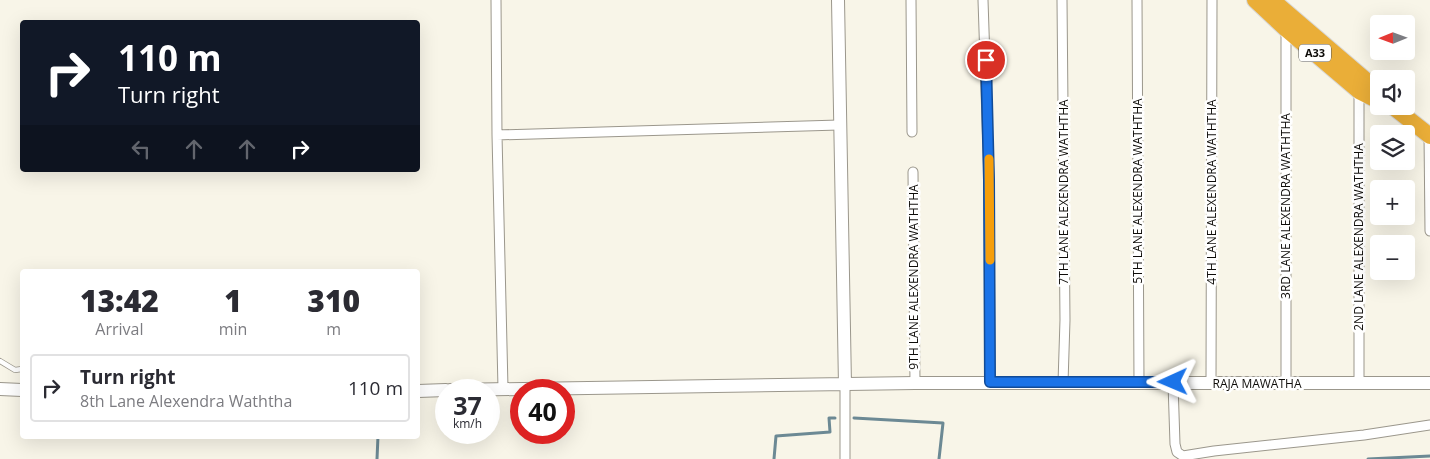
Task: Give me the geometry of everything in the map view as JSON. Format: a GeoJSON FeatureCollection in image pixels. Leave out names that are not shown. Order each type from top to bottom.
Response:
{"type":"FeatureCollection","features":[{"type":"Feature","properties":{"kind":"highway","name":"A33"},"geometry":{"type":"LineString","coordinates":[[1254,0],[1359,90],[1370,96]]}},
{"type":"Feature","properties":{"kind":"highway","name":"A33"},"geometry":{"type":"LineString","coordinates":[[1272,0],[1370,84]]}},
{"type":"Feature","properties":{"kind":"highway"},"geometry":{"type":"LineString","coordinates":[[1402,115],[1429,136]]}},
{"type":"Feature","properties":{"kind":"street"},"geometry":{"type":"LineString","coordinates":[[496,0],[503,388]]}},
{"type":"Feature","properties":{"kind":"street"},"geometry":{"type":"LineString","coordinates":[[838,0],[845,459]]}},
{"type":"Feature","properties":{"kind":"street"},"geometry":{"type":"LineString","coordinates":[[911,0],[912,132]]}},
{"type":"Feature","properties":{"kind":"street"},"geometry":{"type":"LineString","coordinates":[[984,0],[989,180],[990,382]]}},
{"type":"Feature","properties":{"kind":"street","name":"7TH LANE ALEXENDRA WATHTHA"},"geometry":{"type":"LineString","coordinates":[[1062,0],[1064,383]]}},
{"type":"Feature","properties":{"kind":"street","name":"5TH LANE ALEXENDRA WATHTHA"},"geometry":{"type":"LineString","coordinates":[[1137,0],[1139,383]]}},
{"type":"Feature","properties":{"kind":"street","name":"4TH LANE ALEXENDRA WATHTHA"},"geometry":{"type":"LineString","coordinates":[[1211,384],[1212,0]]}},
{"type":"Feature","properties":{"kind":"street","name":"3RD LANE ALEXENDRA WATHTHA"},"geometry":{"type":"LineString","coordinates":[[1286,29],[1286,384]]}},
{"type":"Feature","properties":{"kind":"street","name":"2ND LANE ALEXENDRA WATHTHA"},"geometry":{"type":"LineString","coordinates":[[1359,90],[1359,384]]}},
{"type":"Feature","properties":{"kind":"street"},"geometry":{"type":"LineString","coordinates":[[497,135],[839,124]]}},
{"type":"Feature","properties":{"kind":"street"},"geometry":{"type":"LineString","coordinates":[[1429,136],[1430,231]]}},
{"type":"Feature","properties":{"kind":"street","name":"9TH LANE ALEXENDRA WATHTHA"},"geometry":{"type":"LineString","coordinates":[[913,172],[915,383]]}},
{"type":"Feature","properties":{"kind":"street","name":"RAJA MAWATHA"},"geometry":{"type":"LineString","coordinates":[[500,388],[990,382],[1430,383]]}},
{"type":"Feature","properties":{"kind":"street"},"geometry":{"type":"LineString","coordinates":[[1173,382],[1175,444],[1177,452],[1183,456],[1364,435],[1430,425]]}},
{"type":"Feature","properties":{"kind":"street"},"geometry":{"type":"LineString","coordinates":[[0,389],[20,390]]}},
{"type":"Feature","properties":{"kind":"street","name":"RAJA MAWATHA"},"geometry":{"type":"LineString","coordinates":[[420,391],[435,390]]}},
{"type":"Feature","properties":{"kind":"lane"},"geometry":{"type":"LineString","coordinates":[[0,361],[16,370],[20,370]]}},
{"type":"Feature","properties":{"kind":"waterway"},"geometry":{"type":"LineString","coordinates":[[774,459],[776,436],[830,432],[829,418],[835,418]]}},
{"type":"Feature","properties":{"kind":"waterway"},"geometry":{"type":"LineString","coordinates":[[854,418],[943,423],[939,459]]}},
{"type":"Feature","properties":{"kind":"waterway"},"geometry":{"type":"LineString","coordinates":[[377,459],[378,439]]}},
{"type":"Feature","properties":{"kind":"waterway"},"geometry":{"type":"LineString","coordinates":[[1368,459],[1430,456]]}},
{"type":"Feature","properties":{"kind":"slow traffic"},"geometry":{"type":"LineString","coordinates":[[989,159],[990,260]]}},
{"type":"Feature","properties":{"kind":"route"},"geometry":{"type":"LineString","coordinates":[[986,60],[989,180],[990,382],[1173,382]]}}]}
